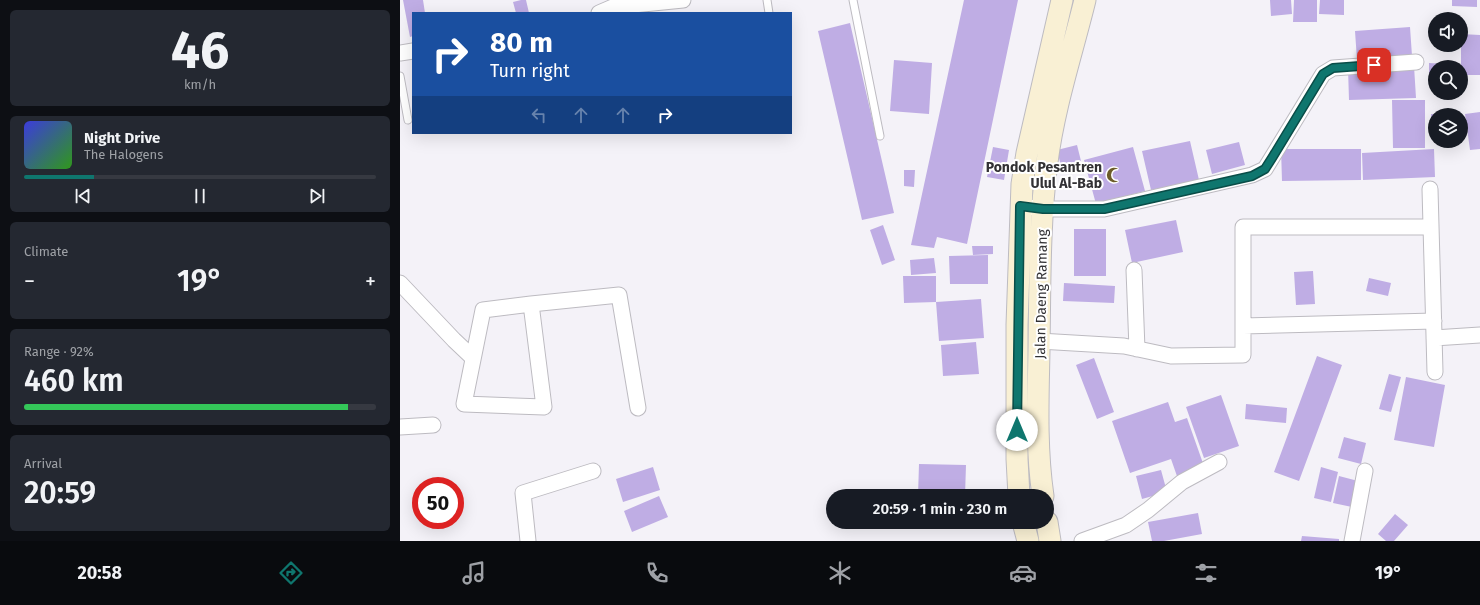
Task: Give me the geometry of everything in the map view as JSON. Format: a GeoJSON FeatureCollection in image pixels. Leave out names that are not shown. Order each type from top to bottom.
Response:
{"type":"FeatureCollection","features":[{"type":"Feature","properties":{"kind":"main road","name":"Jalan Daeng Ramang"},"geometry":{"type":"LineString","coordinates":[[1019,489],[1017,459],[1020,206],[1027,153],[1062,0]]}},
{"type":"Feature","properties":{"kind":"main road","name":"Jalan Daeng Ramang"},"geometry":{"type":"LineString","coordinates":[[1042,489],[1038,459],[1043,209],[1048,160],[1061,95],[1085,0]]}},
{"type":"Feature","properties":{"kind":"main road"},"geometry":{"type":"LineString","coordinates":[[1025,529],[1028,541]]}},
{"type":"Feature","properties":{"kind":"main road"},"geometry":{"type":"LineString","coordinates":[[1048,529],[1050,541]]}},
{"type":"Feature","properties":{"kind":"street"},"geometry":{"type":"LineString","coordinates":[[601,12],[613,4],[683,0]]}},
{"type":"Feature","properties":{"kind":"street"},"geometry":{"type":"LineString","coordinates":[[400,53],[412,51]]}},
{"type":"Feature","properties":{"kind":"street"},"geometry":{"type":"LineString","coordinates":[[1020,206],[1043,209],[1104,209],[1252,176],[1265,169],[1323,74],[1333,68],[1416,62]]}},
{"type":"Feature","properties":{"kind":"street"},"geometry":{"type":"LineString","coordinates":[[1430,190],[1435,372]]}},
{"type":"Feature","properties":{"kind":"street"},"geometry":{"type":"LineString","coordinates":[[1040,341],[1124,346],[1171,356],[1243,355],[1243,227],[1431,227]]}},
{"type":"Feature","properties":{"kind":"street"},"geometry":{"type":"LineString","coordinates":[[1134,270],[1136,349]]}},
{"type":"Feature","properties":{"kind":"street"},"geometry":{"type":"LineString","coordinates":[[400,284],[473,358]]}},
{"type":"Feature","properties":{"kind":"street"},"geometry":{"type":"LineString","coordinates":[[531,304],[544,407],[464,404],[483,310],[531,304],[619,295],[638,408]]}},
{"type":"Feature","properties":{"kind":"street"},"geometry":{"type":"LineString","coordinates":[[1244,326],[1434,321]]}},
{"type":"Feature","properties":{"kind":"street"},"geometry":{"type":"LineString","coordinates":[[1434,338],[1480,335]]}},
{"type":"Feature","properties":{"kind":"street"},"geometry":{"type":"LineString","coordinates":[[400,427],[433,425]]}},
{"type":"Feature","properties":{"kind":"street"},"geometry":{"type":"LineString","coordinates":[[1082,541],[1126,525],[1148,510],[1178,485],[1219,462]]}},
{"type":"Feature","properties":{"kind":"street"},"geometry":{"type":"LineString","coordinates":[[528,541],[523,493],[594,471]]}},
{"type":"Feature","properties":{"kind":"street"},"geometry":{"type":"LineString","coordinates":[[1352,541],[1365,471]]}},
{"type":"Feature","properties":{"kind":"lane"},"geometry":{"type":"LineString","coordinates":[[767,0],[769,12]]}},
{"type":"Feature","properties":{"kind":"lane"},"geometry":{"type":"LineString","coordinates":[[853,0],[880,136]]}},
{"type":"Feature","properties":{"kind":"lane"},"geometry":{"type":"LineString","coordinates":[[400,76],[408,120]]}},
{"type":"Feature","properties":{"kind":"building"},"geometry":{"type":"Polygon","coordinates":[[[403,0],[423,0],[425,12],[412,12],[412,36],[410,37],[403,0]]]}},
{"type":"Feature","properties":{"kind":"building"},"geometry":{"type":"Polygon","coordinates":[[[526,0],[529,12],[516,12],[513,2],[526,0]]]}},
{"type":"Feature","properties":{"kind":"building"},"geometry":{"type":"Polygon","coordinates":[[[964,0],[1018,0],[967,244],[937,237],[934,248],[911,245],[964,0]]]}},
{"type":"Feature","properties":{"kind":"building"},"geometry":{"type":"Polygon","coordinates":[[[1270,0],[1291,0],[1292,14],[1271,16],[1270,0]]]}},
{"type":"Feature","properties":{"kind":"building"},"geometry":{"type":"Polygon","coordinates":[[[1294,0],[1317,0],[1317,22],[1293,22],[1294,0]]]}},
{"type":"Feature","properties":{"kind":"building"},"geometry":{"type":"Polygon","coordinates":[[[1320,0],[1344,0],[1344,15],[1319,14],[1320,0]]]}},
{"type":"Feature","properties":{"kind":"building"},"geometry":{"type":"Polygon","coordinates":[[[1452,0],[1477,0],[1477,7],[1452,6],[1452,0]]]}},
{"type":"Feature","properties":{"kind":"building"},"geometry":{"type":"Polygon","coordinates":[[[850,23],[894,213],[862,220],[818,31],[850,23]]]}},
{"type":"Feature","properties":{"kind":"building"},"geometry":{"type":"Polygon","coordinates":[[[1410,27],[1412,56],[1357,60],[1355,31],[1410,27]]]}},
{"type":"Feature","properties":{"kind":"building"},"geometry":{"type":"Polygon","coordinates":[[[1468,34],[1480,35],[1480,75],[1468,75],[1468,60],[1461,60],[1461,52],[1468,52],[1468,34]]]}},
{"type":"Feature","properties":{"kind":"building"},"geometry":{"type":"Polygon","coordinates":[[[894,60],[932,63],[929,114],[890,111],[894,60]]]}},
{"type":"Feature","properties":{"kind":"building"},"geometry":{"type":"Polygon","coordinates":[[[1414,66],[1416,98],[1349,100],[1348,68],[1414,66]]]}},
{"type":"Feature","properties":{"kind":"building"},"geometry":{"type":"Polygon","coordinates":[[[1392,100],[1425,100],[1425,148],[1393,148],[1392,100]]]}},
{"type":"Feature","properties":{"kind":"building"},"geometry":{"type":"Polygon","coordinates":[[[1480,112],[1480,149],[1470,150],[1468,136],[1468,114],[1480,112]]]}},
{"type":"Feature","properties":{"kind":"building","name":"Pondok Pesantren Ulul Al-Bab"},"geometry":{"type":"Polygon","coordinates":[[[1190,141],[1199,180],[1151,190],[1142,151],[1190,141]]]}},
{"type":"Feature","properties":{"kind":"building"},"geometry":{"type":"Polygon","coordinates":[[[1239,142],[1245,165],[1212,174],[1206,150],[1239,142]]]}},
{"type":"Feature","properties":{"kind":"building","name":"Pondok Pesantren Ulul Al-Bab"},"geometry":{"type":"Polygon","coordinates":[[[1077,145],[1081,161],[1061,166],[1057,150],[1077,145]]]}},
{"type":"Feature","properties":{"kind":"building"},"geometry":{"type":"Polygon","coordinates":[[[993,147],[1009,150],[1004,180],[987,177],[993,147]]]}},
{"type":"Feature","properties":{"kind":"building","name":"Pondok Pesantren Ulul Al-Bab"},"geometry":{"type":"Polygon","coordinates":[[[1133,147],[1145,191],[1096,204],[1084,160],[1133,147]]]}},
{"type":"Feature","properties":{"kind":"building"},"geometry":{"type":"Polygon","coordinates":[[[1281,149],[1361,149],[1361,180],[1282,181],[1281,149]]]}},
{"type":"Feature","properties":{"kind":"building"},"geometry":{"type":"Polygon","coordinates":[[[1434,149],[1435,177],[1363,180],[1362,153],[1434,149]]]}},
{"type":"Feature","properties":{"kind":"building"},"geometry":{"type":"Polygon","coordinates":[[[904,170],[915,170],[914,187],[904,186],[904,170]]]}},
{"type":"Feature","properties":{"kind":"building"},"geometry":{"type":"Polygon","coordinates":[[[1176,220],[1183,252],[1132,263],[1125,230],[1176,220]]]}},
{"type":"Feature","properties":{"kind":"building"},"geometry":{"type":"Polygon","coordinates":[[[883,225],[895,260],[882,265],[870,230],[883,225]]]}},
{"type":"Feature","properties":{"kind":"building"},"geometry":{"type":"Polygon","coordinates":[[[1074,229],[1106,229],[1106,276],[1074,276],[1074,229]]]}},
{"type":"Feature","properties":{"kind":"building"},"geometry":{"type":"Polygon","coordinates":[[[972,246],[993,246],[993,254],[973,255],[972,246]]]}},
{"type":"Feature","properties":{"kind":"building"},"geometry":{"type":"Polygon","coordinates":[[[988,255],[988,284],[950,284],[949,256],[988,255]]]}},
{"type":"Feature","properties":{"kind":"building"},"geometry":{"type":"Polygon","coordinates":[[[934,258],[936,273],[911,275],[910,260],[934,258]]]}},
{"type":"Feature","properties":{"kind":"building"},"geometry":{"type":"Polygon","coordinates":[[[1313,271],[1315,304],[1296,305],[1294,272],[1313,271]]]}},
{"type":"Feature","properties":{"kind":"building"},"geometry":{"type":"Polygon","coordinates":[[[903,276],[936,276],[936,302],[904,303],[903,276]]]}},
{"type":"Feature","properties":{"kind":"building"},"geometry":{"type":"Polygon","coordinates":[[[1369,278],[1391,283],[1388,296],[1366,291],[1369,278]]]}},
{"type":"Feature","properties":{"kind":"building"},"geometry":{"type":"Polygon","coordinates":[[[1064,283],[1115,286],[1114,303],[1063,301],[1064,283]]]}},
{"type":"Feature","properties":{"kind":"building"},"geometry":{"type":"Polygon","coordinates":[[[981,299],[984,338],[939,341],[936,302],[981,299]]]}},
{"type":"Feature","properties":{"kind":"building"},"geometry":{"type":"Polygon","coordinates":[[[976,342],[979,374],[943,376],[941,345],[976,342]]]}},
{"type":"Feature","properties":{"kind":"building"},"geometry":{"type":"Polygon","coordinates":[[[1317,356],[1342,365],[1299,481],[1274,472],[1317,356]]]}},
{"type":"Feature","properties":{"kind":"building"},"geometry":{"type":"Polygon","coordinates":[[[1094,358],[1114,412],[1097,419],[1076,365],[1094,358]]]}},
{"type":"Feature","properties":{"kind":"building"},"geometry":{"type":"Polygon","coordinates":[[[1389,374],[1401,377],[1391,412],[1379,409],[1389,374]]]}},
{"type":"Feature","properties":{"kind":"building"},"geometry":{"type":"Polygon","coordinates":[[[1406,377],[1445,385],[1434,447],[1394,440],[1406,377]]]}},
{"type":"Feature","properties":{"kind":"building"},"geometry":{"type":"Polygon","coordinates":[[[1221,395],[1239,446],[1204,458],[1186,407],[1221,395]]]}},
{"type":"Feature","properties":{"kind":"building"},"geometry":{"type":"Polygon","coordinates":[[[1168,402],[1175,422],[1187,418],[1205,469],[1178,479],[1171,459],[1130,473],[1112,421],[1168,402]]]}},
{"type":"Feature","properties":{"kind":"building"},"geometry":{"type":"Polygon","coordinates":[[[1246,404],[1287,408],[1286,423],[1245,419],[1246,404]]]}},
{"type":"Feature","properties":{"kind":"building"},"geometry":{"type":"Polygon","coordinates":[[[1344,437],[1366,443],[1361,464],[1338,458],[1344,437]]]}},
{"type":"Feature","properties":{"kind":"building"},"geometry":{"type":"Polygon","coordinates":[[[919,464],[966,465],[965,489],[918,489],[919,464]]]}},
{"type":"Feature","properties":{"kind":"building"},"geometry":{"type":"Polygon","coordinates":[[[653,467],[660,490],[623,502],[616,479],[653,467]]]}},
{"type":"Feature","properties":{"kind":"building"},"geometry":{"type":"Polygon","coordinates":[[[1321,467],[1338,472],[1331,502],[1314,498],[1321,467]]]}},
{"type":"Feature","properties":{"kind":"building"},"geometry":{"type":"Polygon","coordinates":[[[1161,470],[1167,492],[1142,499],[1136,476],[1161,470]]]}},
{"type":"Feature","properties":{"kind":"building"},"geometry":{"type":"Polygon","coordinates":[[[1339,476],[1358,481],[1352,507],[1333,503],[1339,476]]]}},
{"type":"Feature","properties":{"kind":"building"},"geometry":{"type":"Polygon","coordinates":[[[659,496],[668,517],[632,532],[624,511],[659,496]]]}},
{"type":"Feature","properties":{"kind":"building"},"geometry":{"type":"Polygon","coordinates":[[[1198,513],[1202,534],[1164,541],[1152,541],[1148,522],[1198,513]]]}},
{"type":"Feature","properties":{"kind":"building"},"geometry":{"type":"Polygon","coordinates":[[[1395,514],[1408,525],[1394,541],[1386,541],[1378,534],[1395,514]]]}},
{"type":"Feature","properties":{"kind":"building"},"geometry":{"type":"Polygon","coordinates":[[[1302,536],[1339,539],[1339,541],[1301,541],[1302,536]]]}},
{"type":"Feature","properties":{"kind":"place","name":"Pondok Pesantren Ulul Al-Bab"},"geometry":{"type":"Point","coordinates":[1114,175]}},
{"type":"Feature","properties":{"kind":"route"},"geometry":{"type":"LineString","coordinates":[[1017,430],[1020,206],[1043,209],[1104,209],[1252,176],[1265,169],[1323,74],[1333,68],[1374,65]]}}]}
